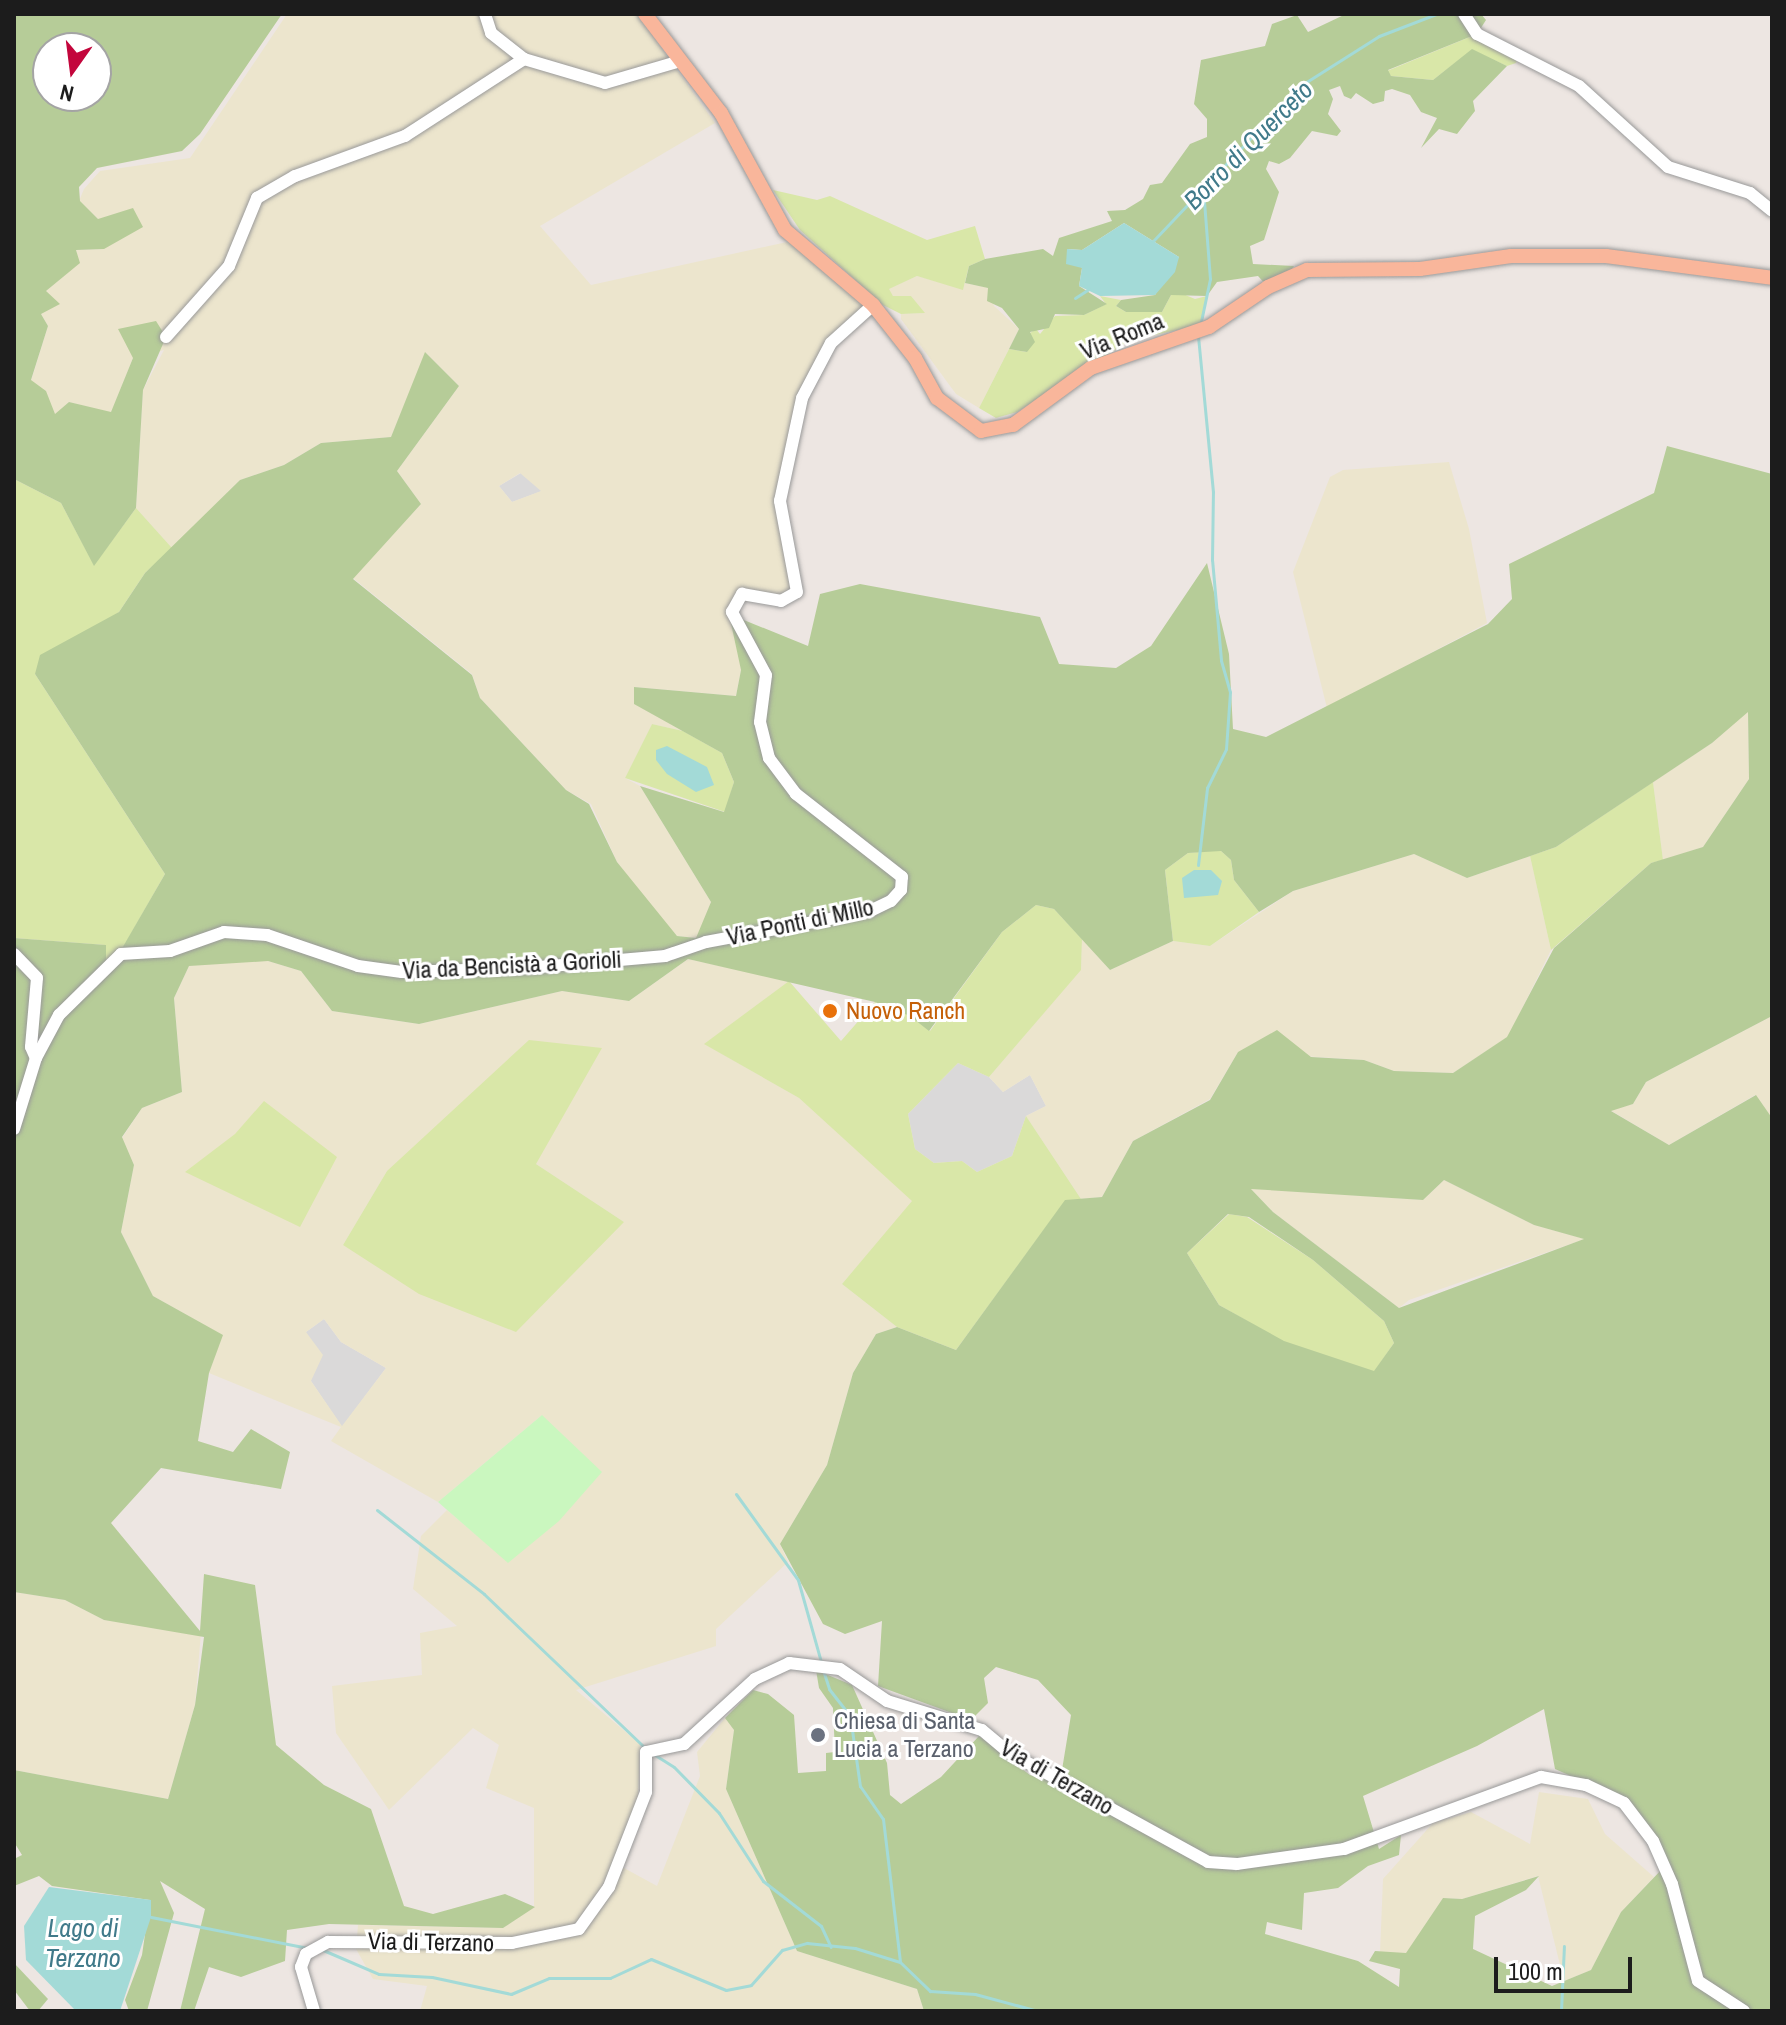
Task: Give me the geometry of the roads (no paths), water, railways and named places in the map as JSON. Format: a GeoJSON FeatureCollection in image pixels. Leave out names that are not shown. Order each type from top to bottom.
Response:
{"type":"FeatureCollection","features":[{"type":"Feature","properties":{"kind":"main road","name":"Via Roma"},"geometry":{"type":"LineString","coordinates":[[645,14],[677,62],[721,113],[785,230],[873,305],[915,358],[937,398],[966,424],[981,431],[1013,425],[1091,368],[1209,327],[1287,276],[1337,267],[1420,269],[1511,256],[1606,256],[1772,278]]}},
{"type":"Feature","properties":{"kind":"street"},"geometry":{"type":"LineString","coordinates":[[485,14],[491,33],[524,59],[605,83],[677,62]]}},
{"type":"Feature","properties":{"kind":"street"},"geometry":{"type":"LineString","coordinates":[[1464,14],[1477,34],[1579,86],[1668,167],[1750,193],[1772,211]]}},
{"type":"Feature","properties":{"kind":"street"},"geometry":{"type":"LineString","coordinates":[[166,337],[229,266],[257,198],[295,176],[405,136],[524,59]]}},
{"type":"Feature","properties":{"kind":"street","name":"Via Ponti di Millo"},"geometry":{"type":"LineString","coordinates":[[665,956],[706,942],[868,912],[901,890],[902,877],[890,865],[796,794],[769,758],[760,722],[766,675],[756,648],[732,612],[742,594],[781,601],[797,592],[780,501],[802,398],[831,343],[873,305]]}},
{"type":"Feature","properties":{"kind":"street","name":"Via da Bencistà a Gorioli"},"geometry":{"type":"LineString","coordinates":[[14,1129],[36,1058],[59,1015],[114,957],[170,951],[224,932],[297,942],[358,966],[402,972],[665,956]]}},
{"type":"Feature","properties":{"kind":"street","name":"Via da Bencistà a Gorioli"},"geometry":{"type":"LineString","coordinates":[[14,954],[37,978],[31,1047],[36,1058]]}},
{"type":"Feature","properties":{"kind":"street","name":"Via di Terzano"},"geometry":{"type":"LineString","coordinates":[[314,2011],[301,1967],[306,1954],[328,1942],[512,1943],[579,1929],[609,1887],[646,1792],[646,1752],[684,1744],[755,1679],[789,1663],[840,1669],[887,1701],[982,1730],[1008,1752],[1208,1862],[1237,1864],[1344,1849],[1541,1777],[1586,1785],[1624,1803],[1653,1841],[1672,1884],[1698,1981],[1744,2011]]}},
{"type":"Feature","properties":{"kind":"water"},"geometry":{"type":"Polygon","coordinates":[[[1124,223],[1179,257],[1175,272],[1155,295],[1100,296],[1079,286],[1082,268],[1066,264],[1067,249],[1082,250],[1124,223]]]}},
{"type":"Feature","properties":{"kind":"water"},"geometry":{"type":"Polygon","coordinates":[[[667,746],[707,767],[714,785],[696,792],[667,774],[656,760],[656,750],[667,746]]]}},
{"type":"Feature","properties":{"kind":"water"},"geometry":{"type":"Polygon","coordinates":[[[1194,870],[1211,870],[1222,881],[1218,895],[1184,898],[1182,878],[1194,870]]]}},
{"type":"Feature","properties":{"kind":"water","name":"Lago di Terzano"},"geometry":{"type":"Polygon","coordinates":[[[49,1887],[151,1900],[151,1917],[120,2011],[74,2009],[26,1960],[24,1926],[49,1887]]]}},
{"type":"Feature","properties":{"kind":"waterway","name":"Borro di Querceto"},"geometry":{"type":"LineString","coordinates":[[1153,241],[1300,86],[1379,36],[1436,14]]}},
{"type":"Feature","properties":{"kind":"waterway"},"geometry":{"type":"LineString","coordinates":[[1200,326],[1210,279],[1203,187]]}},
{"type":"Feature","properties":{"kind":"waterway","name":"Borro di Querceto"},"geometry":{"type":"LineString","coordinates":[[1075,298],[1089,289]]}},
{"type":"Feature","properties":{"kind":"waterway"},"geometry":{"type":"LineString","coordinates":[[1198,337],[1213,492],[1212,560],[1221,660],[1230,692],[1226,749],[1207,788],[1198,865]]}},
{"type":"Feature","properties":{"kind":"waterway"},"geometry":{"type":"LineString","coordinates":[[736,1494],[798,1580],[821,1662]]}},
{"type":"Feature","properties":{"kind":"waterway"},"geometry":{"type":"LineString","coordinates":[[377,1510],[484,1594],[646,1749]]}},
{"type":"Feature","properties":{"kind":"waterway"},"geometry":{"type":"LineString","coordinates":[[823,1670],[829,1689],[850,1716],[860,1786],[883,1819],[900,1961]]}},
{"type":"Feature","properties":{"kind":"waterway"},"geometry":{"type":"LineString","coordinates":[[655,1755],[674,1767],[719,1813],[763,1881],[821,1926],[831,1947]]}},
{"type":"Feature","properties":{"kind":"waterway"},"geometry":{"type":"LineString","coordinates":[[151,1917],[308,1948]]}},
{"type":"Feature","properties":{"kind":"waterway"},"geometry":{"type":"LineString","coordinates":[[323,1950],[379,1974],[432,1977],[511,1994],[549,1978],[610,1978],[651,1959],[726,1990],[751,1985],[782,1950],[807,1943],[855,1948],[900,1962],[930,1991],[975,1994],[1038,2011]]}},
{"type":"Feature","properties":{"kind":"waterway"},"geometry":{"type":"LineString","coordinates":[[1561,2011],[1564,1946]]}},
{"type":"Feature","properties":{"kind":"place","name":"Nuovo Ranch"},"geometry":{"type":"Point","coordinates":[830,1011]}},
{"type":"Feature","properties":{"kind":"place","name":"Chiesa di Santa Lucia a Terzano"},"geometry":{"type":"Point","coordinates":[818,1735]}}]}
